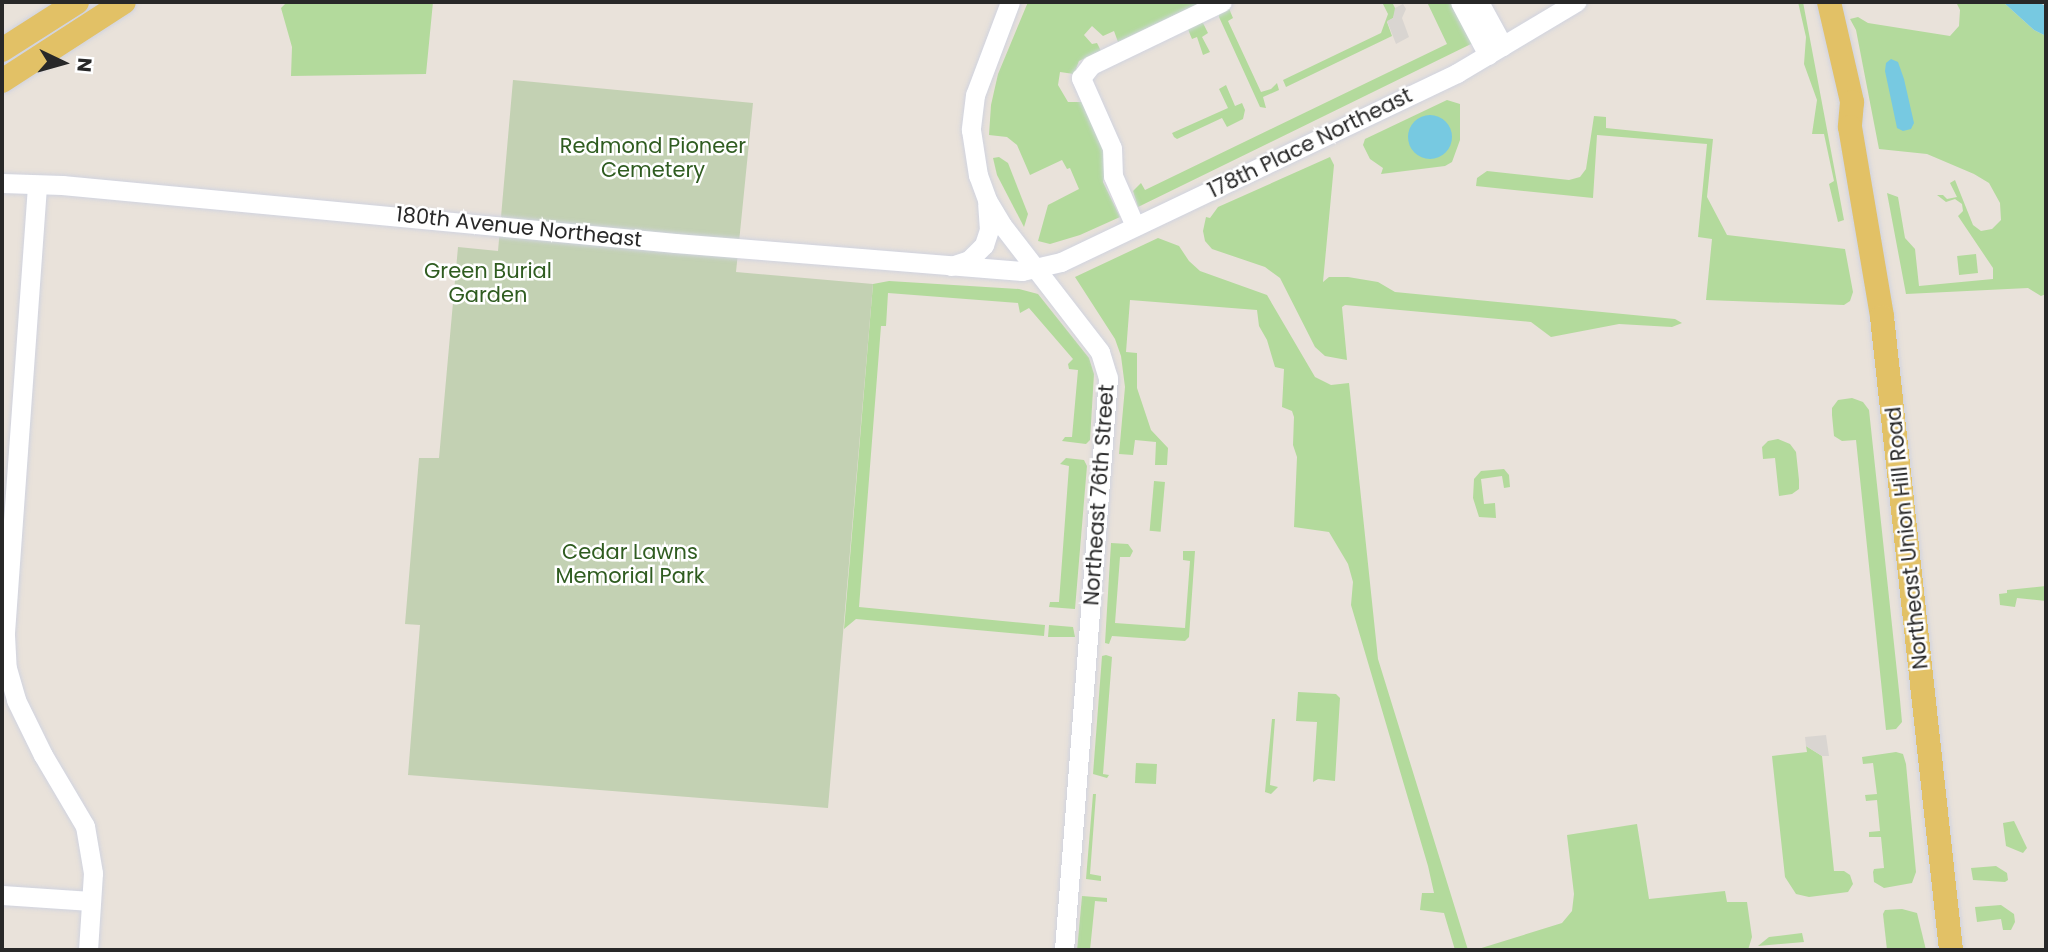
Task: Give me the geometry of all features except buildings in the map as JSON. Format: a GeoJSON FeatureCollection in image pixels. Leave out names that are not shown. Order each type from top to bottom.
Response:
{"type":"FeatureCollection","features":[{"type":"Feature","properties":{"kind":"main road"},"geometry":{"type":"LineString","coordinates":[[2,50],[77,2]]}},
{"type":"Feature","properties":{"kind":"main road"},"geometry":{"type":"LineString","coordinates":[[2,81],[124,2]]}},
{"type":"Feature","properties":{"kind":"main road","name":"Northeast Union Hill Road"},"geometry":{"type":"LineString","coordinates":[[1813,2],[1839,116],[1850,127]]}},
{"type":"Feature","properties":{"kind":"main road","name":"Northeast Union Hill Road"},"geometry":{"type":"LineString","coordinates":[[1829,2],[1852,102],[1850,127],[1882,317],[1951,950]]}},
{"type":"Feature","properties":{"kind":"street","name":"Northeast 76th Street"},"geometry":{"type":"LineString","coordinates":[[1010,2],[980,77],[973,104],[972,147],[987,200],[1100,352],[1109,391],[1064,950]]}},
{"type":"Feature","properties":{"kind":"street"},"geometry":{"type":"LineString","coordinates":[[1460,2],[1495,51]]}},
{"type":"Feature","properties":{"kind":"street"},"geometry":{"type":"LineString","coordinates":[[1479,2],[1495,51]]}},
{"type":"Feature","properties":{"kind":"street","name":"178th Place Northeast"},"geometry":{"type":"LineString","coordinates":[[1037,270],[1061,262],[1495,51],[1576,2]]}},
{"type":"Feature","properties":{"kind":"street"},"geometry":{"type":"LineString","coordinates":[[1135,226],[1113,176],[1112,148],[1081,78],[1084,71],[1214,5]]}},
{"type":"Feature","properties":{"kind":"street","name":"180th Avenue Northeast"},"geometry":{"type":"LineString","coordinates":[[2,183],[122,190],[995,272],[1037,270]]}},
{"type":"Feature","properties":{"kind":"street"},"geometry":{"type":"LineString","coordinates":[[37,186],[5,635],[7,668],[16,699],[38,744],[85,826],[92,864],[88,950]]}},
{"type":"Feature","properties":{"kind":"street"},"geometry":{"type":"LineString","coordinates":[[947,267],[969,260],[985,245],[989,230],[987,200]]}},
{"type":"Feature","properties":{"kind":"street"},"geometry":{"type":"LineString","coordinates":[[2,895],[91,901]]}},
{"type":"Feature","properties":{"kind":"green space"},"geometry":{"type":"Polygon","coordinates":[[[287,2],[433,2],[426,74],[291,76],[292,47],[281,8],[287,2]]]}},
{"type":"Feature","properties":{"kind":"green space"},"geometry":{"type":"Polygon","coordinates":[[[1028,2],[1202,2],[1118,42],[1114,31],[1103,36],[1092,26],[1084,35],[1092,44],[1097,43],[1101,51],[1079,61],[1074,74],[1060,72],[1058,85],[1068,102],[1082,102],[1108,153],[1103,182],[1120,217],[1080,235],[1050,244],[1038,241],[1048,205],[1079,189],[1070,168],[1067,169],[1062,160],[1030,175],[1017,145],[1007,137],[989,135],[991,105],[998,74],[1028,2]]]}},
{"type":"Feature","properties":{"kind":"green space"},"geometry":{"type":"Polygon","coordinates":[[[1382,2],[1392,2],[1396,10],[1393,18],[1387,22],[1392,36],[1286,87],[1283,80],[1381,33],[1388,14],[1382,2]]]}},
{"type":"Feature","properties":{"kind":"green space"},"geometry":{"type":"Polygon","coordinates":[[[1427,2],[1453,2],[1473,43],[1138,207],[1133,191],[1141,183],[1145,190],[1447,44],[1427,2]]]}},
{"type":"Feature","properties":{"kind":"green space"},"geometry":{"type":"Polygon","coordinates":[[[1798,2],[1803,2],[1844,220],[1838,222],[1829,184],[1834,181],[1824,134],[1812,134],[1817,100],[1804,64],[1806,37],[1798,2]]]}},
{"type":"Feature","properties":{"kind":"green space"},"geometry":{"type":"Polygon","coordinates":[[[1956,2],[2003,2],[2034,30],[2046,36],[2046,294],[2041,296],[2028,288],[1906,294],[1887,193],[1898,197],[1905,238],[1915,249],[1919,286],[1993,279],[1993,268],[1958,216],[1963,211],[1962,204],[1955,199],[1946,202],[1937,195],[1943,195],[1947,199],[1957,197],[1950,183],[1955,180],[1973,225],[1981,231],[1992,229],[2001,220],[2000,203],[1989,183],[1974,174],[1927,154],[1879,149],[1856,30],[1850,19],[1858,17],[1868,23],[1950,36],[1959,26],[1960,10],[1956,2]]]}},
{"type":"Feature","properties":{"kind":"green space"},"geometry":{"type":"Polygon","coordinates":[[[1228,6],[1233,18],[1228,21],[1261,92],[1271,89],[1277,83],[1279,90],[1263,97],[1266,108],[1260,107],[1219,17],[1219,12],[1228,6]]]}},
{"type":"Feature","properties":{"kind":"green space"},"geometry":{"type":"Polygon","coordinates":[[[1202,21],[1208,33],[1202,37],[1210,52],[1203,55],[1197,37],[1192,39],[1187,27],[1202,21]]]}},
{"type":"Feature","properties":{"kind":"green space","name":"Cedar Lawns Memorial Park"},"geometry":{"type":"Polygon","coordinates":[[[513,80],[753,103],[736,272],[873,284],[828,808],[408,775],[420,625],[405,624],[419,458],[439,458],[458,247],[498,251],[513,80]]]}},
{"type":"Feature","properties":{"kind":"green space"},"geometry":{"type":"Polygon","coordinates":[[[1226,85],[1235,106],[1242,103],[1245,110],[1243,119],[1227,127],[1222,118],[1177,139],[1174,137],[1172,133],[1228,108],[1219,89],[1226,85]]]}},
{"type":"Feature","properties":{"kind":"green space"},"geometry":{"type":"Polygon","coordinates":[[[1447,100],[1460,104],[1460,140],[1452,162],[1445,166],[1381,174],[1383,168],[1370,159],[1363,145],[1365,139],[1447,100]]]}},
{"type":"Feature","properties":{"kind":"green space"},"geometry":{"type":"Polygon","coordinates":[[[1594,116],[1606,117],[1606,128],[1713,139],[1707,197],[1727,235],[1845,249],[1853,292],[1850,301],[1844,305],[1706,300],[1712,239],[1698,237],[1707,144],[1597,135],[1593,198],[1476,186],[1477,178],[1487,171],[1569,180],[1580,177],[1586,169],[1594,116]]]}},
{"type":"Feature","properties":{"kind":"green space"},"geometry":{"type":"Polygon","coordinates":[[[999,157],[1008,163],[1028,214],[1024,227],[997,175],[993,158],[999,157]]]}},
{"type":"Feature","properties":{"kind":"green space"},"geometry":{"type":"Polygon","coordinates":[[[1330,157],[1334,165],[1323,282],[1329,277],[1348,277],[1378,282],[1395,292],[1675,319],[1682,323],[1672,327],[1619,324],[1551,337],[1531,322],[1345,305],[1342,307],[1347,360],[1325,356],[1315,347],[1280,278],[1265,267],[1212,249],[1205,241],[1203,231],[1206,217],[1210,218],[1218,207],[1330,157]]]}},
{"type":"Feature","properties":{"kind":"green space"},"geometry":{"type":"Polygon","coordinates":[[[1158,238],[1179,246],[1200,271],[1267,295],[1315,377],[1331,385],[1349,383],[1378,659],[1468,950],[1455,950],[1444,913],[1420,910],[1422,893],[1434,893],[1351,605],[1353,582],[1348,564],[1329,532],[1294,527],[1297,457],[1293,445],[1294,417],[1292,411],[1282,407],[1284,369],[1275,367],[1267,340],[1259,326],[1257,310],[1130,300],[1126,352],[1137,353],[1137,388],[1151,430],[1168,448],[1167,465],[1155,465],[1156,442],[1135,440],[1133,455],[1119,454],[1125,387],[1121,356],[1115,339],[1075,277],[1158,238]]]}},
{"type":"Feature","properties":{"kind":"green space"},"geometry":{"type":"Polygon","coordinates":[[[1976,254],[1978,273],[1959,275],[1957,256],[1976,254]]]}},
{"type":"Feature","properties":{"kind":"green space"},"geometry":{"type":"Polygon","coordinates":[[[889,281],[1019,289],[1038,294],[1089,358],[1094,374],[1090,440],[1086,444],[1062,441],[1065,437],[1072,437],[1078,370],[1069,369],[1068,364],[1073,359],[1029,308],[1020,313],[1018,303],[888,293],[886,326],[881,326],[859,607],[1045,625],[1044,636],[856,619],[844,629],[873,284],[889,281]]]}},
{"type":"Feature","properties":{"kind":"green space"},"geometry":{"type":"Polygon","coordinates":[[[1852,398],[1863,402],[1869,410],[1902,722],[1896,729],[1886,730],[1856,440],[1842,441],[1834,436],[1832,408],[1838,400],[1852,398]]]}},
{"type":"Feature","properties":{"kind":"green space"},"geometry":{"type":"Polygon","coordinates":[[[1778,439],[1790,444],[1796,452],[1799,480],[1799,489],[1792,494],[1779,496],[1775,458],[1763,459],[1762,447],[1768,441],[1778,439]]]}},
{"type":"Feature","properties":{"kind":"green space"},"geometry":{"type":"Polygon","coordinates":[[[1066,458],[1084,460],[1087,466],[1075,609],[1049,607],[1050,602],[1059,602],[1069,466],[1060,464],[1066,458]]]}},
{"type":"Feature","properties":{"kind":"green space"},"geometry":{"type":"Polygon","coordinates":[[[1504,469],[1509,475],[1510,487],[1504,488],[1502,476],[1481,479],[1484,504],[1495,503],[1496,518],[1479,517],[1473,498],[1474,479],[1481,471],[1504,469]]]}},
{"type":"Feature","properties":{"kind":"green space"},"geometry":{"type":"Polygon","coordinates":[[[1154,481],[1165,482],[1161,532],[1150,531],[1154,481]]]}},
{"type":"Feature","properties":{"kind":"green space"},"geometry":{"type":"Polygon","coordinates":[[[1111,543],[1128,544],[1133,551],[1130,557],[1120,557],[1115,623],[1185,628],[1190,561],[1183,560],[1183,551],[1195,551],[1189,637],[1185,641],[1112,636],[1109,644],[1105,643],[1111,543]]]}},
{"type":"Feature","properties":{"kind":"green space"},"geometry":{"type":"Polygon","coordinates":[[[2046,586],[2046,601],[2017,598],[2015,607],[2000,605],[1999,594],[2007,593],[2007,590],[2046,586]]]}},
{"type":"Feature","properties":{"kind":"green space"},"geometry":{"type":"Polygon","coordinates":[[[1049,625],[1073,627],[1075,637],[1048,637],[1049,625]]]}},
{"type":"Feature","properties":{"kind":"green space"},"geometry":{"type":"Polygon","coordinates":[[[1102,656],[1112,657],[1103,774],[1109,775],[1107,778],[1093,774],[1102,656]]]}},
{"type":"Feature","properties":{"kind":"green space"},"geometry":{"type":"Polygon","coordinates":[[[1298,692],[1336,694],[1340,698],[1335,781],[1318,779],[1313,782],[1317,722],[1296,721],[1298,692]]]}},
{"type":"Feature","properties":{"kind":"green space"},"geometry":{"type":"Polygon","coordinates":[[[1272,719],[1275,719],[1270,785],[1278,787],[1271,794],[1265,792],[1272,719]]]}},
{"type":"Feature","properties":{"kind":"green space"},"geometry":{"type":"Polygon","coordinates":[[[1806,746],[1822,756],[1834,871],[1844,871],[1850,875],[1853,884],[1848,892],[1809,897],[1796,894],[1785,877],[1772,756],[1807,752],[1806,746]]]}},
{"type":"Feature","properties":{"kind":"green space"},"geometry":{"type":"Polygon","coordinates":[[[1896,752],[1903,754],[1906,764],[1916,872],[1912,883],[1884,888],[1874,882],[1873,872],[1874,869],[1884,868],[1881,837],[1869,837],[1869,832],[1880,831],[1877,800],[1866,801],[1865,795],[1877,794],[1873,763],[1863,764],[1862,757],[1896,752]]]}},
{"type":"Feature","properties":{"kind":"green space"},"geometry":{"type":"Polygon","coordinates":[[[1136,763],[1157,764],[1156,784],[1135,783],[1136,763]]]}},
{"type":"Feature","properties":{"kind":"green space"},"geometry":{"type":"Polygon","coordinates":[[[1093,794],[1096,794],[1090,874],[1101,876],[1101,881],[1086,879],[1093,794]]]}},
{"type":"Feature","properties":{"kind":"green space"},"geometry":{"type":"Polygon","coordinates":[[[2014,821],[2027,848],[2023,853],[2006,846],[2003,823],[2014,821]]]}},
{"type":"Feature","properties":{"kind":"green space"},"geometry":{"type":"Polygon","coordinates":[[[1637,824],[1649,899],[1725,891],[1727,902],[1747,902],[1752,937],[1748,950],[1475,950],[1562,923],[1572,911],[1574,894],[1567,835],[1637,824]]]}},
{"type":"Feature","properties":{"kind":"green space"},"geometry":{"type":"Polygon","coordinates":[[[1996,866],[2007,873],[2008,880],[1973,880],[1971,868],[1996,866]]]}},
{"type":"Feature","properties":{"kind":"green space"},"geometry":{"type":"Polygon","coordinates":[[[1082,896],[1107,898],[1107,902],[1095,901],[1090,950],[1077,950],[1082,896]]]}},
{"type":"Feature","properties":{"kind":"green space"},"geometry":{"type":"Polygon","coordinates":[[[2001,905],[2014,914],[2015,922],[2011,930],[2003,930],[2001,919],[1977,922],[1975,907],[2001,905]]]}},
{"type":"Feature","properties":{"kind":"green space"},"geometry":{"type":"Polygon","coordinates":[[[1902,909],[1917,913],[1926,950],[1887,950],[1883,914],[1885,910],[1902,909]]]}},
{"type":"Feature","properties":{"kind":"green space"},"geometry":{"type":"Polygon","coordinates":[[[1802,933],[1804,942],[1758,946],[1769,937],[1802,933]]]}},
{"type":"Feature","properties":{"kind":"shaded area"},"geometry":{"type":"Polygon","coordinates":[[[1403,4],[1406,9],[1402,18],[1409,37],[1396,44],[1387,21],[1393,18],[1395,8],[1403,4]]]}},
{"type":"Feature","properties":{"kind":"shaded area"},"geometry":{"type":"Polygon","coordinates":[[[1826,735],[1829,756],[1822,756],[1806,746],[1805,737],[1826,735]]]}},
{"type":"Feature","properties":{"kind":"water"},"geometry":{"type":"Polygon","coordinates":[[[2003,2],[2037,2],[2046,6],[2046,36],[2034,30],[2003,2]]]}},
{"type":"Feature","properties":{"kind":"water"},"geometry":{"type":"Polygon","coordinates":[[[1891,59],[1898,62],[1914,123],[1911,129],[1903,131],[1897,128],[1885,71],[1886,63],[1891,59]]]}},
{"type":"Feature","properties":{"kind":"water"},"geometry":{"type":"Polygon","coordinates":[[[1430,115],[1445,122],[1452,137],[1445,152],[1430,159],[1415,152],[1408,137],[1415,122],[1430,115]]]}},
{"type":"Feature","properties":{"kind":"park label","name":"Redmond Pioneer Cemetery"},"geometry":{"type":"Point","coordinates":[653,158]}},
{"type":"Feature","properties":{"kind":"park label","name":"Green Burial Garden"},"geometry":{"type":"Point","coordinates":[488,283]}}]}
